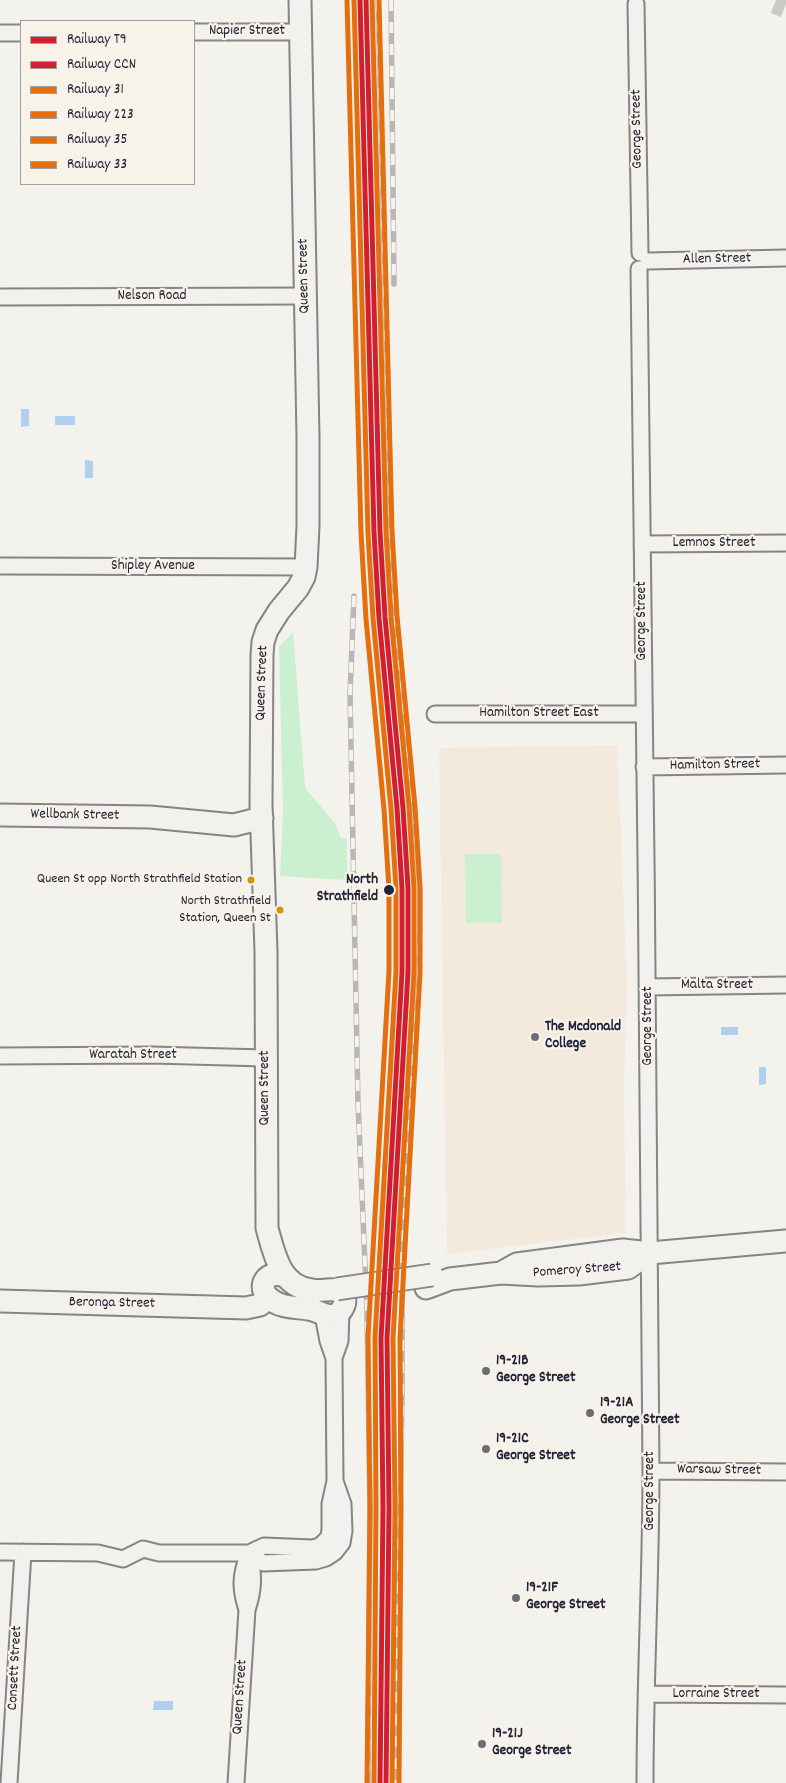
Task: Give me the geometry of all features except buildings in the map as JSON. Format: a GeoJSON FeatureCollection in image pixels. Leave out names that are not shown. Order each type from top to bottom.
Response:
{"type":"FeatureCollection","features":[{"type":"Feature","properties":{"kind":"main road","name":"Queen Street"},"geometry":{"type":"LineString","coordinates":[[271,1286],[261,1247],[267,1228],[266,952],[262,814],[261,667],[263,642],[273,620],[304,577],[306,568],[308,438],[300,0]]}},
{"type":"Feature","properties":{"kind":"main road","name":"Wellbank Street"},"geometry":{"type":"LineString","coordinates":[[150,817],[215,811],[262,814]]}},
{"type":"Feature","properties":{"kind":"main road","name":"Wellbank Street"},"geometry":{"type":"LineString","coordinates":[[0,815],[150,817],[234,825],[262,814]]}},
{"type":"Feature","properties":{"kind":"main road"},"geometry":{"type":"LineString","coordinates":[[234,825],[243,827],[263,844]]}},
{"type":"Feature","properties":{"kind":"main road","name":"Pomeroy Street"},"geometry":{"type":"LineString","coordinates":[[271,1286],[303,1288],[339,1305],[436,1281],[501,1273],[517,1264],[629,1250],[650,1254],[786,1241]]}},
{"type":"Feature","properties":{"kind":"main road"},"geometry":{"type":"LineString","coordinates":[[271,1286],[283,1305],[308,1309],[339,1305]]}},
{"type":"Feature","properties":{"kind":"main road","name":"Beronga Street"},"geometry":{"type":"LineString","coordinates":[[0,1301],[246,1308],[260,1305],[271,1286]]}},
{"type":"Feature","properties":{"kind":"street","name":"George Street"},"geometry":{"type":"LineString","coordinates":[[635,1],[642,261],[643,714],[650,1254],[651,1471],[646,1783]]}},
{"type":"Feature","properties":{"kind":"street","name":"Napier Street"},"geometry":{"type":"LineString","coordinates":[[195,32],[300,32]]}},
{"type":"Feature","properties":{"kind":"street"},"geometry":{"type":"LineString","coordinates":[[0,33],[20,33]]}},
{"type":"Feature","properties":{"kind":"street","name":"Allen Street"},"geometry":{"type":"LineString","coordinates":[[642,261],[786,258]]}},
{"type":"Feature","properties":{"kind":"street","name":"Nelson Road"},"geometry":{"type":"LineString","coordinates":[[0,297],[305,296]]}},
{"type":"Feature","properties":{"kind":"street","name":"Lemnos Street"},"geometry":{"type":"LineString","coordinates":[[642,544],[786,544]]}},
{"type":"Feature","properties":{"kind":"street","name":"Shipley Avenue"},"geometry":{"type":"LineString","coordinates":[[0,566],[306,568]]}},
{"type":"Feature","properties":{"kind":"street","name":"Hamilton Street East"},"geometry":{"type":"LineString","coordinates":[[435,714],[643,714]]}},
{"type":"Feature","properties":{"kind":"street","name":"Hamilton Street"},"geometry":{"type":"LineString","coordinates":[[644,767],[786,764]]}},
{"type":"Feature","properties":{"kind":"street","name":"Malta Street"},"geometry":{"type":"LineString","coordinates":[[648,986],[786,985]]}},
{"type":"Feature","properties":{"kind":"street","name":"Waratah Street"},"geometry":{"type":"LineString","coordinates":[[0,1056],[152,1055],[266,1058]]}},
{"type":"Feature","properties":{"kind":"street"},"geometry":{"type":"LineString","coordinates":[[0,1552],[98,1553],[123,1559],[143,1549],[159,1554],[249,1553],[264,1546],[312,1548],[325,1542],[329,1537],[330,1504],[335,1481],[334,1358],[340,1341],[339,1305]]}},
{"type":"Feature","properties":{"kind":"street","name":"Warsaw Street"},"geometry":{"type":"LineString","coordinates":[[651,1471],[786,1472]]}},
{"type":"Feature","properties":{"kind":"street","name":"Consett Street"},"geometry":{"type":"LineString","coordinates":[[9,1783],[23,1552]]}},
{"type":"Feature","properties":{"kind":"street","name":"Queen Street"},"geometry":{"type":"LineString","coordinates":[[236,1783],[247,1610],[252,1593],[254,1572],[249,1553]]}},
{"type":"Feature","properties":{"kind":"street","name":"Lorraine Street"},"geometry":{"type":"LineString","coordinates":[[646,1694],[786,1695]]}},
{"type":"Feature","properties":{"kind":"shaded area","name":"The Mcdonald College"},"geometry":{"type":"Polygon","coordinates":[[[617,745],[627,982],[624,1091],[626,1233],[447,1254],[439,748],[617,745]]]}},
{"type":"Feature","properties":{"kind":"green space"},"geometry":{"type":"Polygon","coordinates":[[[293,632],[305,788],[335,823],[341,838],[347,838],[347,880],[280,876],[283,813],[279,647],[293,632]]]}},
{"type":"Feature","properties":{"kind":"green space"},"geometry":{"type":"Polygon","coordinates":[[[465,854],[501,854],[502,923],[466,923],[465,854]]]}},
{"type":"Feature","properties":{"kind":"green space"},"geometry":{"type":"Polygon","coordinates":[[[278,1284],[332,1299],[334,1304],[329,1307],[280,1296],[274,1286],[278,1284]]]}},
{"type":"Feature","properties":{"kind":"water"},"geometry":{"type":"Polygon","coordinates":[[[21,409],[29,409],[29,426],[21,427],[21,409]]]}},
{"type":"Feature","properties":{"kind":"water"},"geometry":{"type":"Polygon","coordinates":[[[55,416],[75,416],[75,425],[55,425],[55,416]]]}},
{"type":"Feature","properties":{"kind":"water"},"geometry":{"type":"Polygon","coordinates":[[[85,460],[93,461],[93,478],[85,478],[85,460]]]}},
{"type":"Feature","properties":{"kind":"water"},"geometry":{"type":"Polygon","coordinates":[[[721,1027],[738,1027],[738,1035],[721,1035],[721,1027]]]}},
{"type":"Feature","properties":{"kind":"water"},"geometry":{"type":"Polygon","coordinates":[[[759,1067],[766,1067],[766,1084],[759,1085],[759,1067]]]}},
{"type":"Feature","properties":{"kind":"water"},"geometry":{"type":"Polygon","coordinates":[[[154,1701],[173,1701],[173,1710],[153,1710],[154,1701]]]}},
{"type":"Feature","properties":{"kind":"tunnel"},"geometry":{"type":"LineString","coordinates":[[776,0],[786,4]]}},
{"type":"Feature","properties":{"kind":"railway"},"geometry":{"type":"LineString","coordinates":[[378,0],[391,531],[395,615],[415,819],[420,893],[419,979],[402,1225],[402,1398],[395,1783]]}},
{"type":"Feature","properties":{"kind":"railway"},"geometry":{"type":"LineString","coordinates":[[391,0],[394,284]]}},
{"type":"Feature","properties":{"kind":"railway"},"geometry":{"type":"LineString","coordinates":[[354,596],[350,694],[358,1103],[367,1310],[370,1508],[368,1783]]}},
{"type":"Feature","properties":{"kind":"rail line","name":"33"},"geometry":{"type":"LineString","coordinates":[[347,0],[361,533],[366,619],[384,809],[389,889],[389,971],[368,1337],[370,1508],[367,1783]]}},
{"type":"Feature","properties":{"kind":"rail line","name":"223"},"geometry":{"type":"LineString","coordinates":[[354,0],[368,533],[373,618],[391,809],[396,888],[396,972],[375,1337],[374,1783]]}},
{"type":"Feature","properties":{"kind":"rail line","name":"CCN"},"geometry":{"type":"LineString","coordinates":[[360,0],[374,532],[379,618],[397,808],[402,888],[402,972],[381,1338],[383,1508],[380,1783]]}},
{"type":"Feature","properties":{"kind":"rail line","name":"T9"},"geometry":{"type":"LineString","coordinates":[[366,0],[380,532],[385,617],[403,808],[408,888],[408,972],[387,1338],[389,1508],[386,1783]]}},
{"type":"Feature","properties":{"kind":"rail line","name":"31"},"geometry":{"type":"LineString","coordinates":[[372,0],[386,532],[391,617],[409,807],[414,888],[414,972],[393,1338],[395,1508],[392,1783]]}},
{"type":"Feature","properties":{"kind":"rail line","name":"35"},"geometry":{"type":"LineString","coordinates":[[379,0],[392,531],[397,616],[415,807],[420,888],[420,973],[400,1338],[399,1783]]}},
{"type":"Feature","properties":{"kind":"place","name":"Queen St opp North Strathfield Station"},"geometry":{"type":"Point","coordinates":[251,880]}},
{"type":"Feature","properties":{"kind":"place","name":"North Strathfield"},"geometry":{"type":"Point","coordinates":[389,890]}},
{"type":"Feature","properties":{"kind":"place","name":"North Strathfield Station, Queen St"},"geometry":{"type":"Point","coordinates":[280,910]}},
{"type":"Feature","properties":{"kind":"place","name":"The Mcdonald College"},"geometry":{"type":"Point","coordinates":[535,1037]}},
{"type":"Feature","properties":{"kind":"place","name":"19-21B George Street"},"geometry":{"type":"Point","coordinates":[486,1371]}},
{"type":"Feature","properties":{"kind":"place","name":"19-21A George Street"},"geometry":{"type":"Point","coordinates":[590,1413]}},
{"type":"Feature","properties":{"kind":"place","name":"19-21C George Street"},"geometry":{"type":"Point","coordinates":[486,1449]}},
{"type":"Feature","properties":{"kind":"place","name":"19-21F George Street"},"geometry":{"type":"Point","coordinates":[516,1598]}},
{"type":"Feature","properties":{"kind":"place","name":"19-21J George Street"},"geometry":{"type":"Point","coordinates":[482,1744]}}]}
